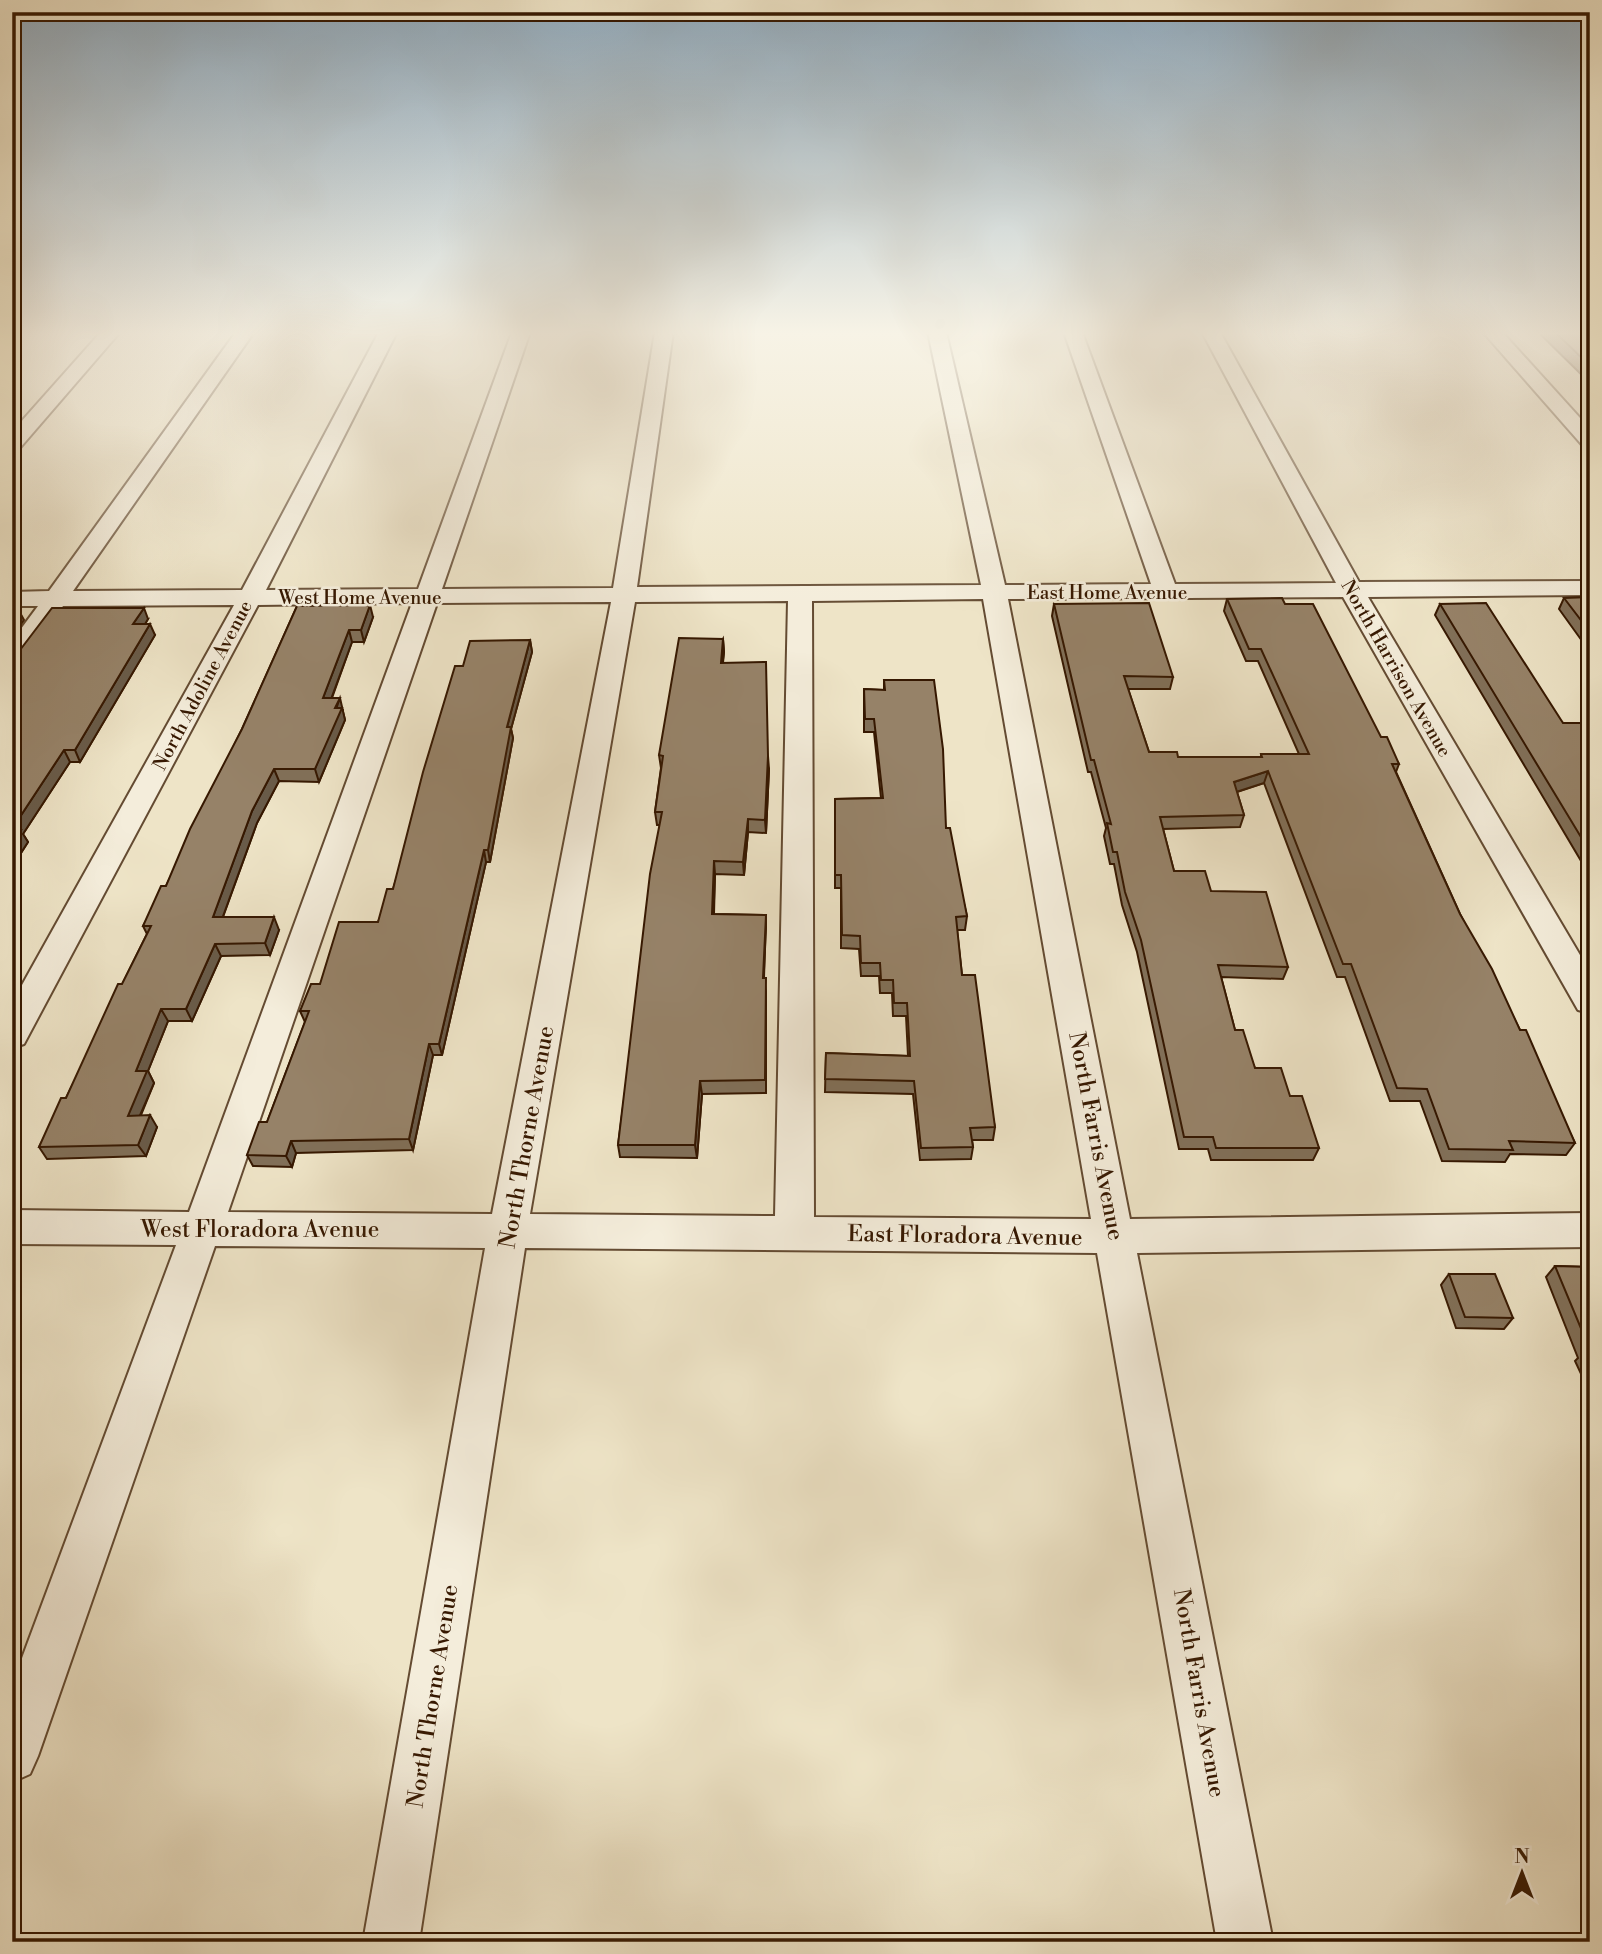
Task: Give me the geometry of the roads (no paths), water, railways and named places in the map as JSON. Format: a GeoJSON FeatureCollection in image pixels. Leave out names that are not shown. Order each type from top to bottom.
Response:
{"type":"FeatureCollection","features":[{"type":"Feature","properties":{"kind":"street"},"geometry":{"type":"LineString","coordinates":[[12,445],[31,423]]}},
{"type":"Feature","properties":{"kind":"street"},"geometry":{"type":"LineString","coordinates":[[12,659],[180,423]]}},
{"type":"Feature","properties":{"kind":"street","name":"North Adoline Avenue"},"geometry":{"type":"LineString","coordinates":[[12,1035],[250,597],[341,423]]}},
{"type":"Feature","properties":{"kind":"street"},"geometry":{"type":"LineString","coordinates":[[12,1756],[489,423]]}},
{"type":"Feature","properties":{"kind":"street","name":"North Thorne Avenue"},"geometry":{"type":"LineString","coordinates":[[391,1942],[508,1230],[624,596],[650,423]]}},
{"type":"Feature","properties":{"kind":"street","name":"North Farris Avenue"},"geometry":{"type":"LineString","coordinates":[[957,423],[994,592],[1116,1236],[1245,1942]]}},
{"type":"Feature","properties":{"kind":"street"},"geometry":{"type":"LineString","coordinates":[[1106,423],[1166,592]]}},
{"type":"Feature","properties":{"kind":"street","name":"North Harrison Avenue"},"geometry":{"type":"LineString","coordinates":[[1261,423],[1351,589],[1590,1001]]}},
{"type":"Feature","properties":{"kind":"street"},"geometry":{"type":"LineString","coordinates":[[1573,423],[1590,442]]}},
{"type":"Feature","properties":{"kind":"street","name":"East Home Avenue"},"geometry":{"type":"LineString","coordinates":[[624,596],[1590,588]]}},
{"type":"Feature","properties":{"kind":"street"},"geometry":{"type":"LineString","coordinates":[[794,1233],[797,1154],[800,594]]}},
{"type":"Feature","properties":{"kind":"street","name":"West Home Avenue"},"geometry":{"type":"LineString","coordinates":[[12,599],[624,596]]}},
{"type":"Feature","properties":{"kind":"street","name":"West Floradora Avenue"},"geometry":{"type":"LineString","coordinates":[[12,1227],[508,1230]]}},
{"type":"Feature","properties":{"kind":"street","name":"East Floradora Avenue"},"geometry":{"type":"LineString","coordinates":[[508,1230],[1116,1236],[1590,1230]]}}]}
